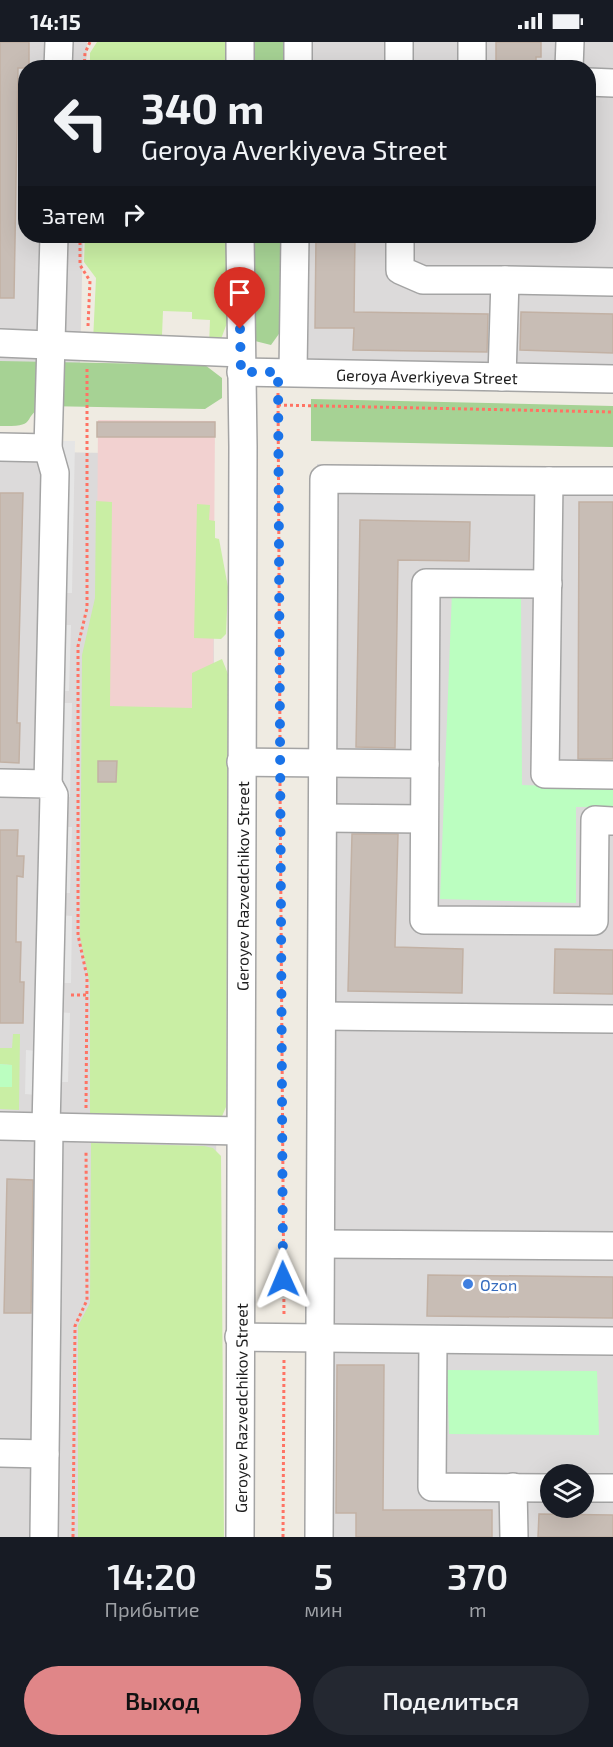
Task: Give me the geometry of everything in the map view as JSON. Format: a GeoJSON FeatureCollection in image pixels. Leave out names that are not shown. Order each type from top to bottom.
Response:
{"type":"FeatureCollection","features":[{"type":"Feature","properties":{"kind":"street"},"geometry":{"type":"LineString","coordinates":[[58,60],[59,42]]}},
{"type":"Feature","properties":{"kind":"street"},"geometry":{"type":"LineString","coordinates":[[240,42],[240,60]]}},
{"type":"Feature","properties":{"kind":"street"},"geometry":{"type":"LineString","coordinates":[[298,42],[298,60]]}},
{"type":"Feature","properties":{"kind":"street"},"geometry":{"type":"LineString","coordinates":[[399,42],[399,60]]}},
{"type":"Feature","properties":{"kind":"street"},"geometry":{"type":"LineString","coordinates":[[472,42],[472,60]]}},
{"type":"Feature","properties":{"kind":"street"},"geometry":{"type":"LineString","coordinates":[[569,60],[570,42]]}},
{"type":"Feature","properties":{"kind":"street"},"geometry":{"type":"LineString","coordinates":[[596,82],[613,83]]}},
{"type":"Feature","properties":{"kind":"street"},"geometry":{"type":"LineString","coordinates":[[44,1537],[47,1127],[54,795],[48,784],[55,473],[48,448],[54,243]]}},
{"type":"Feature","properties":{"kind":"street","name":"Geroyev Razvedchikov Street"},"geometry":{"type":"LineString","coordinates":[[240,243],[240,1537]]}},
{"type":"Feature","properties":{"kind":"street"},"geometry":{"type":"LineString","coordinates":[[286,372],[295,243]]}},
{"type":"Feature","properties":{"kind":"street"},"geometry":{"type":"LineString","coordinates":[[400,243],[400,270],[423,280],[613,282]]}},
{"type":"Feature","properties":{"kind":"street"},"geometry":{"type":"LineString","coordinates":[[502,377],[505,280]]}},
{"type":"Feature","properties":{"kind":"street","name":"Geroya Averkiyeva Street"},"geometry":{"type":"LineString","coordinates":[[0,343],[87,347],[241,362],[286,372],[613,379]]}},
{"type":"Feature","properties":{"kind":"street"},"geometry":{"type":"LineString","coordinates":[[0,447],[48,448]]}},
{"type":"Feature","properties":{"kind":"street"},"geometry":{"type":"LineString","coordinates":[[319,1537],[324,479],[613,481]]}},
{"type":"Feature","properties":{"kind":"street"},"geometry":{"type":"LineString","coordinates":[[549,482],[545,774],[613,775]]}},
{"type":"Feature","properties":{"kind":"street"},"geometry":{"type":"LineString","coordinates":[[548,584],[426,583],[424,920],[594,921],[595,820],[613,821]]}},
{"type":"Feature","properties":{"kind":"street"},"geometry":{"type":"LineString","coordinates":[[241,762],[425,764]]}},
{"type":"Feature","properties":{"kind":"street"},"geometry":{"type":"LineString","coordinates":[[0,783],[48,784]]}},
{"type":"Feature","properties":{"kind":"street"},"geometry":{"type":"LineString","coordinates":[[324,818],[424,819]]}},
{"type":"Feature","properties":{"kind":"street"},"geometry":{"type":"LineString","coordinates":[[323,1016],[613,1019]]}},
{"type":"Feature","properties":{"kind":"street"},"geometry":{"type":"LineString","coordinates":[[0,1126],[240,1131]]}},
{"type":"Feature","properties":{"kind":"street"},"geometry":{"type":"LineString","coordinates":[[321,1244],[613,1246]]}},
{"type":"Feature","properties":{"kind":"street"},"geometry":{"type":"LineString","coordinates":[[239,1337],[613,1341]]}},
{"type":"Feature","properties":{"kind":"street"},"geometry":{"type":"LineString","coordinates":[[433,1340],[432,1487],[540,1488]]}},
{"type":"Feature","properties":{"kind":"street"},"geometry":{"type":"LineString","coordinates":[[0,1453],[45,1454]]}},
{"type":"Feature","properties":{"kind":"street"},"geometry":{"type":"LineString","coordinates":[[513,1487],[514,1537]]}},
{"type":"Feature","properties":{"kind":"street"},"geometry":{"type":"LineString","coordinates":[[594,1488],[613,1488]]}},
{"type":"Feature","properties":{"kind":"path"},"geometry":{"type":"LineString","coordinates":[[85,60],[90,42]]}},
{"type":"Feature","properties":{"kind":"path"},"geometry":{"type":"LineString","coordinates":[[73,1537],[75,1326],[87,1300],[85,1128],[87,977],[78,935],[78,646],[87,608],[87,347],[90,281],[80,265],[80,243]]}},
{"type":"Feature","properties":{"kind":"path"},"geometry":{"type":"LineString","coordinates":[[282,1537],[284,1339],[278,405],[286,372]]}},
{"type":"Feature","properties":{"kind":"path"},"geometry":{"type":"LineString","coordinates":[[278,405],[613,412]]}},
{"type":"Feature","properties":{"kind":"shaded area"},"geometry":{"type":"Polygon","coordinates":[[[0,42],[87,42],[86,60],[18,60],[18,243],[83,243],[80,365],[0,364],[0,42]]]}},
{"type":"Feature","properties":{"kind":"shaded area"},"geometry":{"type":"Polygon","coordinates":[[[299,42],[613,42],[613,369],[300,362],[299,243],[596,243],[596,60],[299,60],[299,42]]]}},
{"type":"Feature","properties":{"kind":"shaded area"},"geometry":{"type":"Polygon","coordinates":[[[98,420],[215,421],[213,723],[96,713],[98,420]]]}},
{"type":"Feature","properties":{"kind":"shaded area"},"geometry":{"type":"Polygon","coordinates":[[[63,441],[75,441],[72,593],[60,593],[63,441]]]}},
{"type":"Feature","properties":{"kind":"shaded area"},"geometry":{"type":"Polygon","coordinates":[[[0,451],[213,455],[218,1537],[0,1537],[0,451]]]}},
{"type":"Feature","properties":{"kind":"shaded area"},"geometry":{"type":"Polygon","coordinates":[[[317,464],[613,470],[613,1537],[309,1537],[317,464]]]}},
{"type":"Feature","properties":{"kind":"shaded area"},"geometry":{"type":"Polygon","coordinates":[[[59,625],[71,625],[69,691],[58,691],[59,625]]]}},
{"type":"Feature","properties":{"kind":"shaded area"},"geometry":{"type":"Polygon","coordinates":[[[60,703],[72,703],[70,797],[58,797],[60,703]]]}},
{"type":"Feature","properties":{"kind":"shaded area"},"geometry":{"type":"Polygon","coordinates":[[[60,827],[72,827],[70,893],[58,893],[60,827]]]}},
{"type":"Feature","properties":{"kind":"shaded area"},"geometry":{"type":"Polygon","coordinates":[[[60,915],[72,916],[71,983],[59,983],[60,915]]]}},
{"type":"Feature","properties":{"kind":"shaded area"},"geometry":{"type":"Polygon","coordinates":[[[58,1012],[70,1013],[68,1082],[56,1082],[58,1012]]]}},
{"type":"Feature","properties":{"kind":"shaded area"},"geometry":{"type":"Polygon","coordinates":[[[26,1050],[38,1051],[37,1095],[25,1094],[26,1050]]]}},
{"type":"Feature","properties":{"kind":"green space"},"geometry":{"type":"Polygon","coordinates":[[[97,42],[226,42],[226,60],[90,60],[90,53],[97,42]]]}},
{"type":"Feature","properties":{"kind":"green space"},"geometry":{"type":"Polygon","coordinates":[[[239,42],[289,42],[290,60],[239,60],[239,42]]]}},
{"type":"Feature","properties":{"kind":"green space"},"geometry":{"type":"Polygon","coordinates":[[[85,243],[227,243],[227,323],[221,339],[209,346],[210,320],[192,319],[192,312],[163,311],[162,335],[192,337],[192,346],[93,341],[96,278],[84,262],[85,243]]]}},
{"type":"Feature","properties":{"kind":"green space"},"geometry":{"type":"Polygon","coordinates":[[[240,243],[285,243],[286,324],[271,345],[243,338],[240,243]]]}},
{"type":"Feature","properties":{"kind":"green space"},"geometry":{"type":"Polygon","coordinates":[[[0,361],[205,365],[222,378],[222,398],[205,409],[44,406],[21,425],[0,426],[0,361]]]}},
{"type":"Feature","properties":{"kind":"green space"},"geometry":{"type":"Polygon","coordinates":[[[311,399],[613,406],[613,447],[311,441],[311,399]]]}},
{"type":"Feature","properties":{"kind":"green space"},"geometry":{"type":"Polygon","coordinates":[[[96,501],[112,502],[110,706],[192,708],[192,673],[222,659],[228,674],[226,1107],[220,1121],[90,1123],[90,985],[80,937],[82,655],[95,598],[96,501]]]}},
{"type":"Feature","properties":{"kind":"green space"},"geometry":{"type":"Polygon","coordinates":[[[197,504],[210,505],[209,520],[215,521],[215,538],[219,539],[228,587],[226,634],[221,639],[194,638],[197,504]]]}},
{"type":"Feature","properties":{"kind":"green space"},"geometry":{"type":"Polygon","coordinates":[[[452,591],[521,594],[522,785],[613,788],[613,807],[576,807],[576,903],[440,899],[452,591]]]}},
{"type":"Feature","properties":{"kind":"green space"},"geometry":{"type":"Polygon","coordinates":[[[13,1034],[20,1034],[19,1110],[0,1109],[0,1087],[12,1087],[12,1065],[0,1064],[0,1048],[12,1048],[13,1034]]]}},
{"type":"Feature","properties":{"kind":"green space"},"geometry":{"type":"Polygon","coordinates":[[[0,1064],[12,1065],[12,1087],[0,1087],[0,1064]]]}},
{"type":"Feature","properties":{"kind":"green space"},"geometry":{"type":"Polygon","coordinates":[[[91,1143],[204,1146],[213,1148],[221,1156],[224,1537],[78,1537],[78,1326],[90,1303],[91,1143]]]}},
{"type":"Feature","properties":{"kind":"green space"},"geometry":{"type":"Polygon","coordinates":[[[447,1370],[597,1371],[599,1435],[449,1434],[447,1370]]]}},
{"type":"Feature","properties":{"kind":"building"},"geometry":{"type":"Polygon","coordinates":[[[0,42],[29,42],[29,60],[18,60],[14,298],[0,298],[0,42]]]}},
{"type":"Feature","properties":{"kind":"building"},"geometry":{"type":"Polygon","coordinates":[[[496,42],[541,42],[541,57],[536,57],[536,60],[496,60],[496,42]]]}},
{"type":"Feature","properties":{"kind":"building"},"geometry":{"type":"Polygon","coordinates":[[[316,243],[355,243],[354,312],[488,314],[487,352],[353,350],[354,328],[315,328],[316,243]]]}},
{"type":"Feature","properties":{"kind":"building"},"geometry":{"type":"Polygon","coordinates":[[[521,312],[613,314],[613,353],[520,350],[521,312]]]}},
{"type":"Feature","properties":{"kind":"building"},"geometry":{"type":"Polygon","coordinates":[[[97,422],[215,422],[215,437],[97,437],[97,422]]]}},
{"type":"Feature","properties":{"kind":"building"},"geometry":{"type":"Polygon","coordinates":[[[0,493],[23,493],[17,723],[20,723],[19,763],[0,762],[0,493]]]}},
{"type":"Feature","properties":{"kind":"building"},"geometry":{"type":"Polygon","coordinates":[[[579,502],[613,502],[613,759],[578,759],[579,502]]]}},
{"type":"Feature","properties":{"kind":"building"},"geometry":{"type":"Polygon","coordinates":[[[360,520],[470,522],[469,561],[398,560],[395,748],[356,747],[360,520]]]}},
{"type":"Feature","properties":{"kind":"building"},"geometry":{"type":"Polygon","coordinates":[[[98,761],[117,761],[116,782],[98,782],[98,761]]]}},
{"type":"Feature","properties":{"kind":"building"},"geometry":{"type":"Polygon","coordinates":[[[0,830],[18,830],[17,856],[24,856],[23,877],[17,876],[16,942],[21,942],[20,982],[24,982],[23,1023],[0,1023],[0,830]]]}},
{"type":"Feature","properties":{"kind":"building"},"geometry":{"type":"Polygon","coordinates":[[[352,834],[398,834],[395,947],[463,949],[462,993],[348,991],[352,834]]]}},
{"type":"Feature","properties":{"kind":"building"},"geometry":{"type":"Polygon","coordinates":[[[555,949],[613,950],[613,994],[554,993],[555,949]]]}},
{"type":"Feature","properties":{"kind":"building"},"geometry":{"type":"Polygon","coordinates":[[[7,1179],[33,1180],[31,1313],[4,1313],[7,1179]]]}},
{"type":"Feature","properties":{"kind":"building"},"geometry":{"type":"Polygon","coordinates":[[[428,1275],[613,1277],[613,1318],[427,1316],[428,1275]]]}},
{"type":"Feature","properties":{"kind":"building"},"geometry":{"type":"Polygon","coordinates":[[[337,1365],[384,1365],[383,1510],[492,1510],[492,1537],[356,1537],[356,1513],[336,1513],[337,1365]]]}},
{"type":"Feature","properties":{"kind":"building"},"geometry":{"type":"Polygon","coordinates":[[[539,1514],[540,1518],[594,1518],[594,1515],[613,1515],[613,1537],[538,1537],[539,1514]]]}},
{"type":"Feature","properties":{"kind":"place","name":"Ozon"},"geometry":{"type":"Point","coordinates":[468,1284]}},
{"type":"Feature","properties":{"kind":"route"},"geometry":{"type":"LineString","coordinates":[[240,329],[241,372],[278,372],[283,1279]]}}]}
